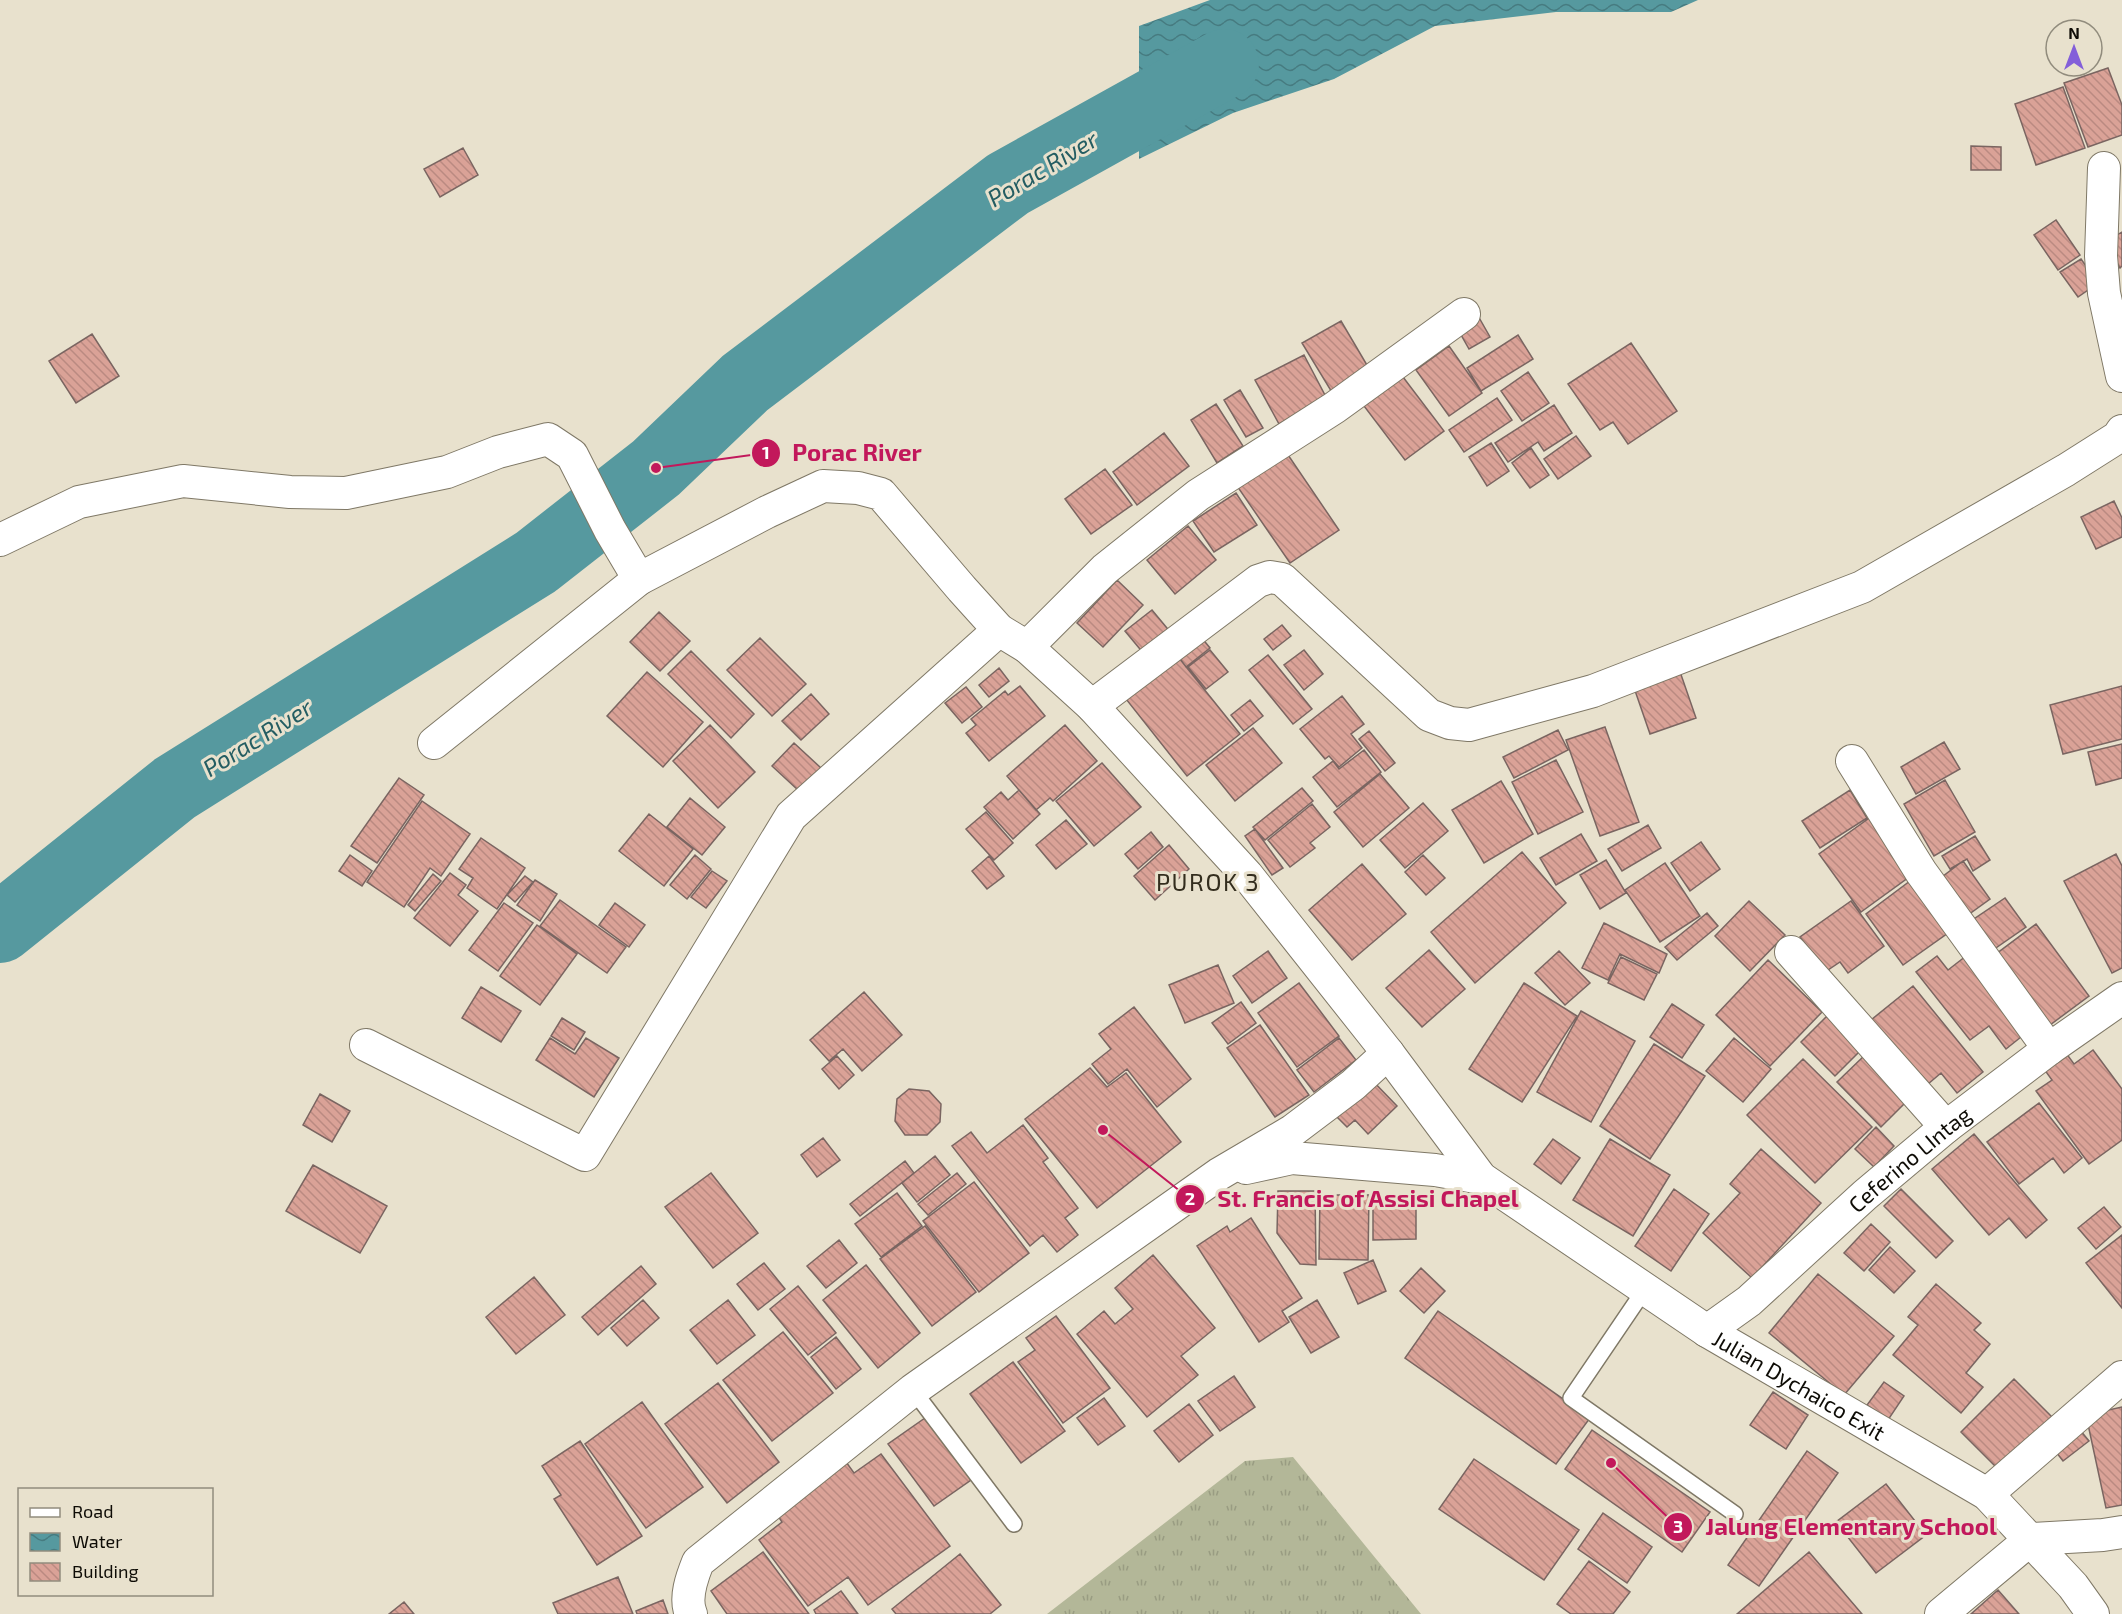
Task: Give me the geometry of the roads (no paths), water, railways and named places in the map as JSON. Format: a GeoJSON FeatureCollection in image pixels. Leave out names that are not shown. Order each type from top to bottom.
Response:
{"type":"FeatureCollection","features":[{"type":"Feature","properties":{"kind":"street"},"geometry":{"type":"LineString","coordinates":[[2104,168],[2101,256],[2104,293],[2122,376]]}},
{"type":"Feature","properties":{"kind":"street"},"geometry":{"type":"LineString","coordinates":[[1027,646],[1105,569],[1198,495],[1334,408],[1464,314]]}},
{"type":"Feature","properties":{"kind":"street"},"geometry":{"type":"LineString","coordinates":[[1092,706],[1258,581],[1270,578],[1282,579],[1429,715],[1450,723],[1469,725],[1593,691],[1862,586],[2066,470],[2118,437],[2122,431]]}},
{"type":"Feature","properties":{"kind":"street"},"geometry":{"type":"LineString","coordinates":[[0,540],[79,502],[183,481],[290,492],[346,493],[447,472],[498,452],[548,439],[572,455],[610,530],[639,579]]}},
{"type":"Feature","properties":{"kind":"street"},"geometry":{"type":"LineString","coordinates":[[434,743],[639,579],[822,486],[858,488],[881,494],[999,630],[1027,646],[1092,706],[1246,875],[1388,1053],[1481,1178]]}},
{"type":"Feature","properties":{"kind":"street"},"geometry":{"type":"LineString","coordinates":[[366,1046],[585,1155],[791,816],[999,630]]}},
{"type":"Feature","properties":{"kind":"street"},"geometry":{"type":"LineString","coordinates":[[1852,761],[1921,872],[2049,1049]]}},
{"type":"Feature","properties":{"kind":"street"},"geometry":{"type":"LineString","coordinates":[[1791,952],[1946,1127]]}},
{"type":"Feature","properties":{"kind":"street","name":"Ceferino LIntag"},"geometry":{"type":"LineString","coordinates":[[1707,1331],[1749,1301],[1865,1195],[1946,1127],[2049,1049],[2122,998]]}},
{"type":"Feature","properties":{"kind":"street"},"geometry":{"type":"LineString","coordinates":[[691,1614],[688,1609],[690,1582],[698,1562],[914,1390],[1219,1174],[1292,1131],[1353,1085],[1388,1053]]}},
{"type":"Feature","properties":{"kind":"street"},"geometry":{"type":"LineString","coordinates":[[1219,1174],[1292,1158],[1435,1170],[1481,1178]]}},
{"type":"Feature","properties":{"kind":"street","name":"Julian Dychaico Exit"},"geometry":{"type":"LineString","coordinates":[[1481,1178],[1707,1331],[1987,1494],[2073,1586],[2093,1614]]}},
{"type":"Feature","properties":{"kind":"street"},"geometry":{"type":"LineString","coordinates":[[1987,1494],[2122,1377]]}},
{"type":"Feature","properties":{"kind":"street"},"geometry":{"type":"LineString","coordinates":[[1941,1614],[2031,1539],[2122,1532]]}},
{"type":"Feature","properties":{"kind":"lane"},"geometry":{"type":"LineString","coordinates":[[1645,1289],[1571,1398],[1735,1514]]}},
{"type":"Feature","properties":{"kind":"lane"},"geometry":{"type":"LineString","coordinates":[[914,1390],[1014,1524]]}},
{"type":"Feature","properties":{"kind":"water"},"geometry":{"type":"Polygon","coordinates":[[[1210,0],[1698,0],[1671,12],[1556,12],[1435,26],[1334,79],[1233,113],[1139,159],[1139,26],[1210,0]]]}},
{"type":"Feature","properties":{"kind":"waterway","name":"Porac River"},"geometry":{"type":"LineString","coordinates":[[0,928],[175,788],[536,562],[656,468],[745,383],[1008,184],[1224,64]]}},
{"type":"Feature","properties":{"kind":"place","name":"Porac River"},"geometry":{"type":"Point","coordinates":[656,468]}},
{"type":"Feature","properties":{"kind":"place","name":"St. Francis of Assisi Chapel"},"geometry":{"type":"Point","coordinates":[1103,1130]}},
{"type":"Feature","properties":{"kind":"place","name":"Jalung Elementary School"},"geometry":{"type":"Point","coordinates":[1611,1463]}},
{"type":"Feature","properties":{"kind":"district","name":"PUROK 3"},"geometry":{"type":"Point","coordinates":[1208,881]}}]}
